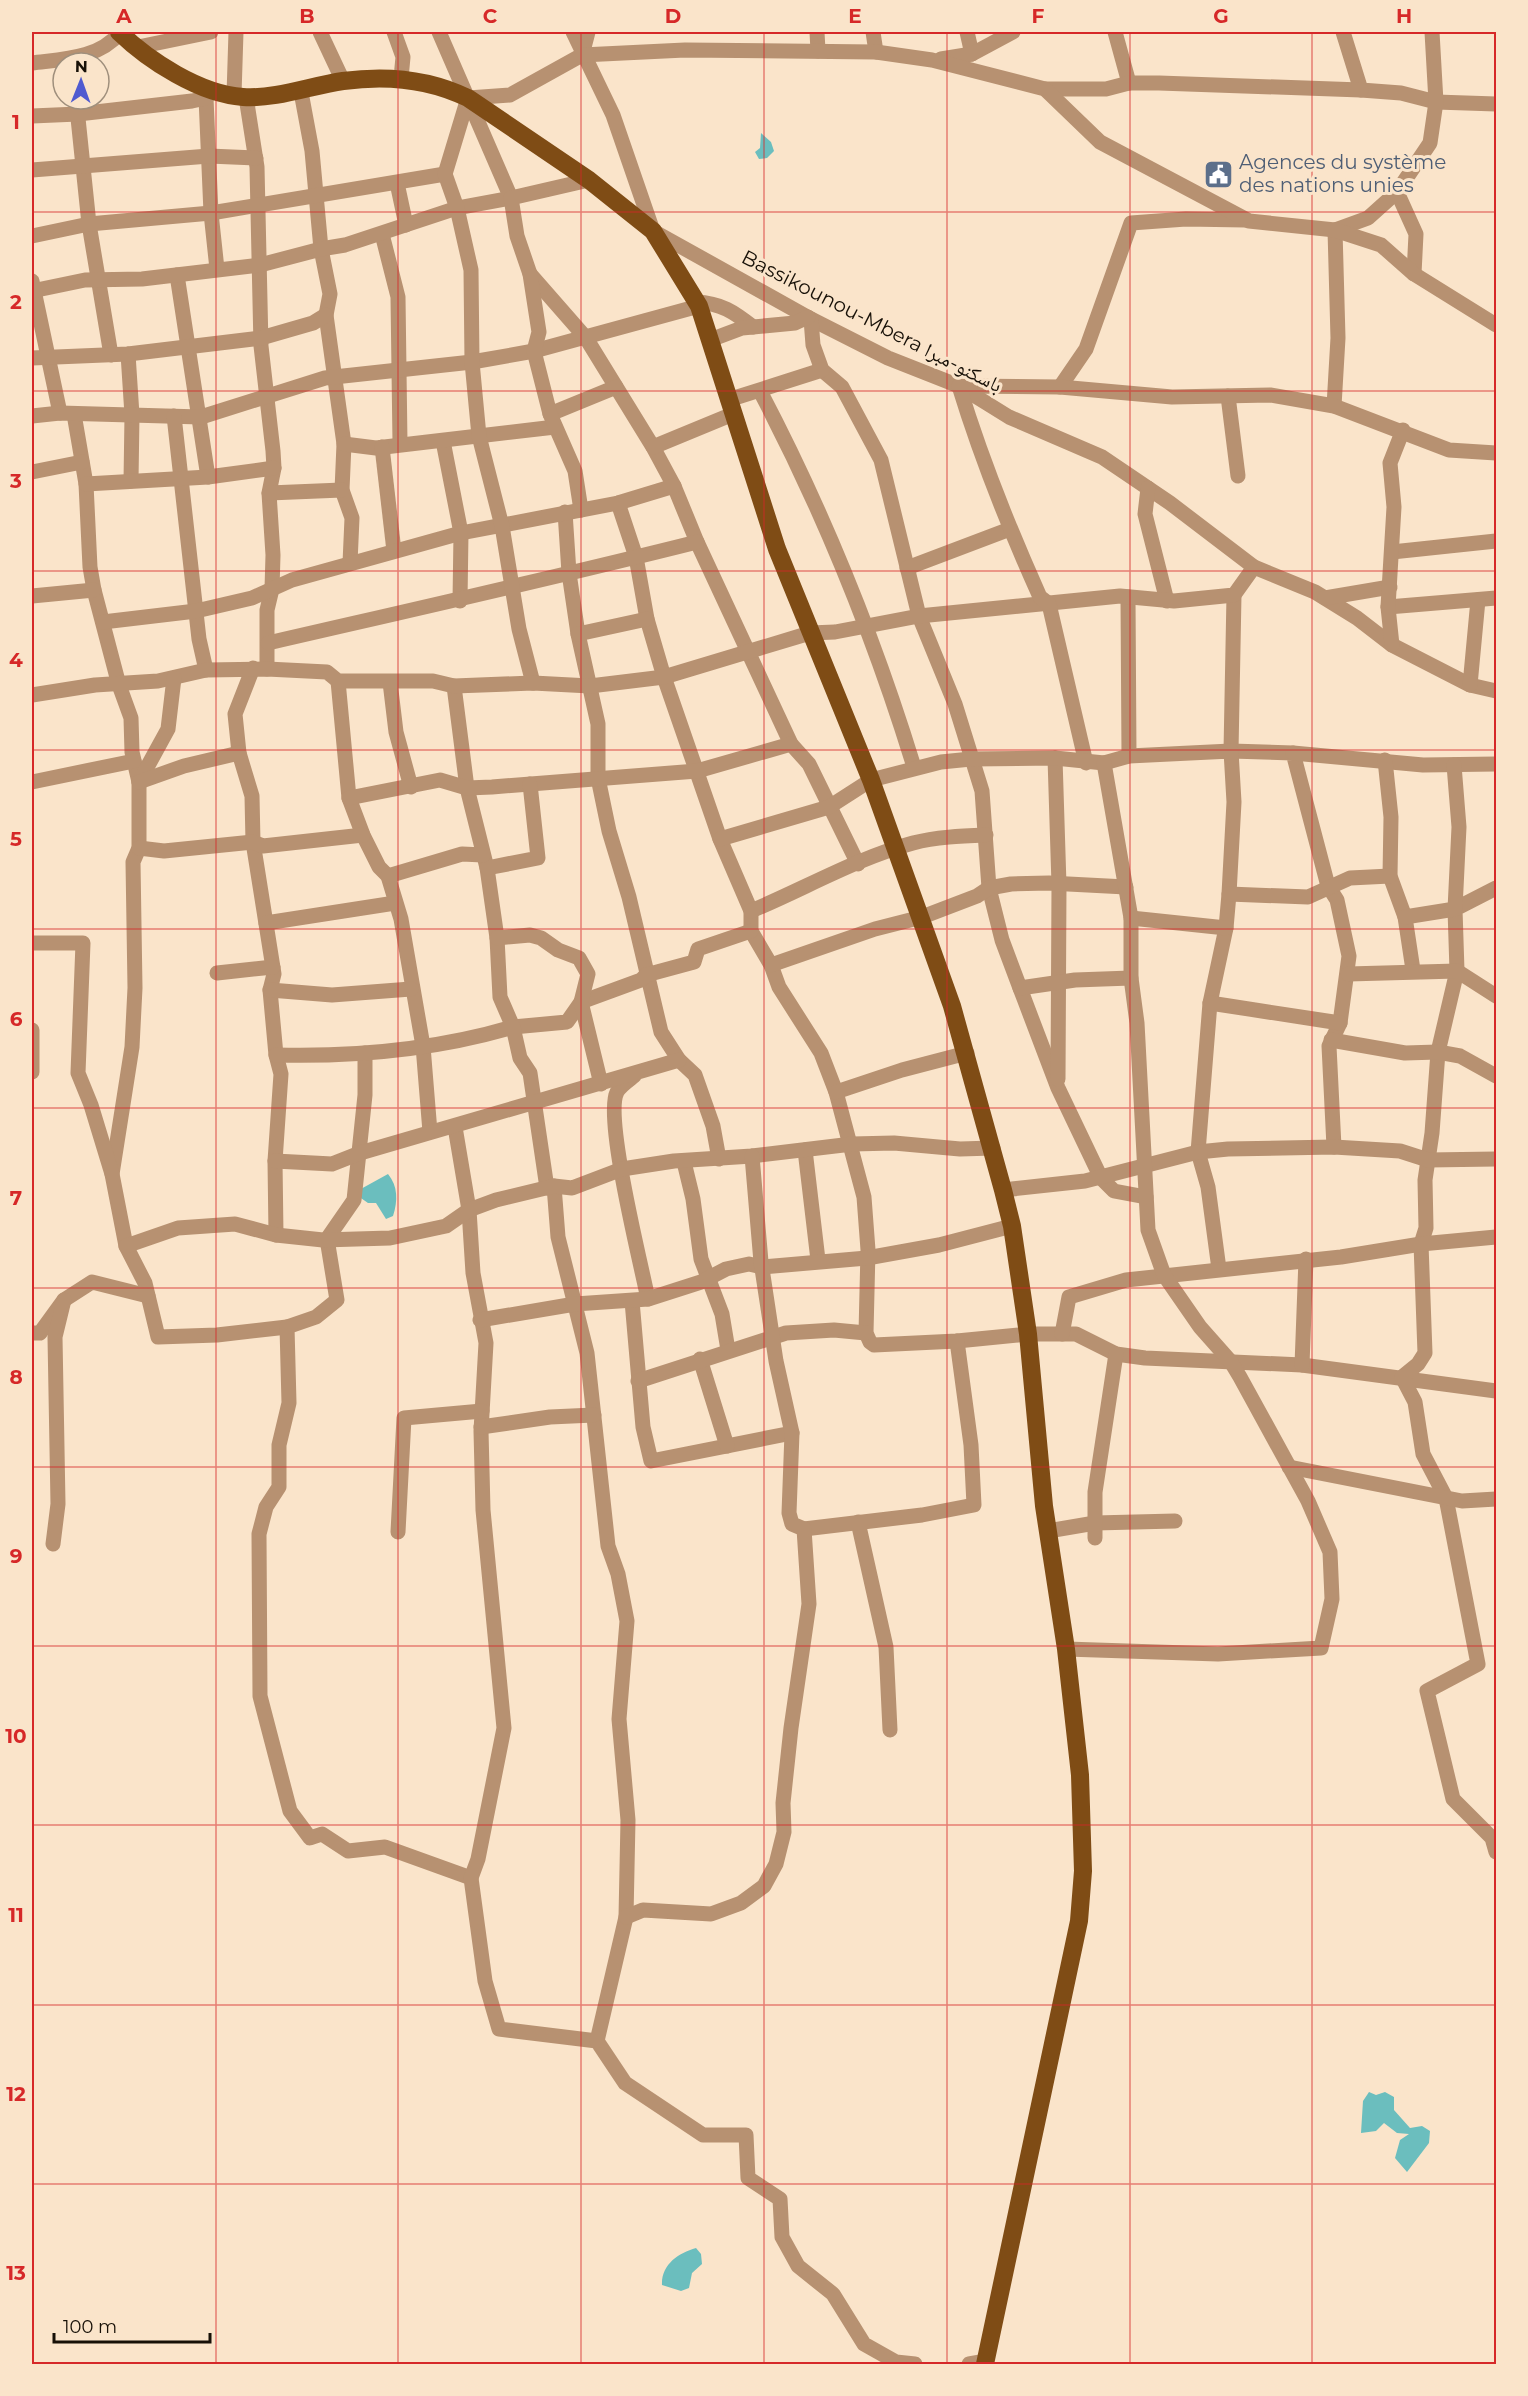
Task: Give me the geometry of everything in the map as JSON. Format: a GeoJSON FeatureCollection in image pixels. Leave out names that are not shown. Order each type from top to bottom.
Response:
{"type":"FeatureCollection","features":[{"type":"Feature","properties":{"kind":"main road","name":"Bassikounou-Mbera باسكنو-مبرا"},"geometry":{"type":"LineString","coordinates":[[119,32],[165,67],[209,94],[240,96],[301,92],[343,81],[401,78],[451,90],[468,98],[589,180],[653,231]]}},
{"type":"Feature","properties":{"kind":"main road"},"geometry":{"type":"LineString","coordinates":[[653,231],[698,304],[777,549],[871,780],[922,917],[967,1053],[1012,1226],[1028,1334],[1048,1531],[1066,1649],[1080,1775],[1083,1871],[1079,1921],[980,2363]]}},
{"type":"Feature","properties":{"kind":"street"},"geometry":{"type":"LineString","coordinates":[[96,51],[105,47],[119,32]]}},
{"type":"Feature","properties":{"kind":"street"},"geometry":{"type":"LineString","coordinates":[[138,47],[211,32]]}},
{"type":"Feature","properties":{"kind":"street"},"geometry":{"type":"LineString","coordinates":[[236,32],[240,96],[256,158],[261,338],[274,468],[269,493],[273,555],[272,589],[267,610],[268,643],[260,668],[235,714],[239,753],[252,796],[253,842],[273,967],[270,990],[276,1055],[281,1074],[275,1161],[276,1235]]}},
{"type":"Feature","properties":{"kind":"street"},"geometry":{"type":"LineString","coordinates":[[320,32],[343,81]]}},
{"type":"Feature","properties":{"kind":"street"},"geometry":{"type":"LineString","coordinates":[[394,32],[404,57],[401,78]]}},
{"type":"Feature","properties":{"kind":"street"},"geometry":{"type":"LineString","coordinates":[[440,32],[511,198],[517,236],[530,274],[539,332],[534,351],[553,421],[575,471],[569,573],[578,634],[598,724],[598,778],[609,831],[629,897],[661,1032],[679,1060],[695,1075],[713,1126],[718,1159]]}},
{"type":"Feature","properties":{"kind":"street"},"geometry":{"type":"LineString","coordinates":[[573,32],[582,55],[613,115],[653,231]]}},
{"type":"Feature","properties":{"kind":"street"},"geometry":{"type":"LineString","coordinates":[[582,55],[588,32]]}},
{"type":"Feature","properties":{"kind":"street"},"geometry":{"type":"LineString","coordinates":[[817,32],[818,51]]}},
{"type":"Feature","properties":{"kind":"street"},"geometry":{"type":"LineString","coordinates":[[873,32],[876,52]]}},
{"type":"Feature","properties":{"kind":"street"},"geometry":{"type":"LineString","coordinates":[[967,32],[972,54]]}},
{"type":"Feature","properties":{"kind":"street"},"geometry":{"type":"LineString","coordinates":[[932,60],[972,54],[1013,32]]}},
{"type":"Feature","properties":{"kind":"street"},"geometry":{"type":"LineString","coordinates":[[1116,32],[1129,83]]}},
{"type":"Feature","properties":{"kind":"street"},"geometry":{"type":"LineString","coordinates":[[1343,32],[1361,90]]}},
{"type":"Feature","properties":{"kind":"street"},"geometry":{"type":"LineString","coordinates":[[1335,230],[1368,218],[1397,192],[1430,143],[1436,102],[1432,32]]}},
{"type":"Feature","properties":{"kind":"street"},"geometry":{"type":"LineString","coordinates":[[468,98],[510,95],[582,55],[685,50],[876,52],[932,60],[1045,89],[1106,89],[1129,83],[1361,90],[1401,93],[1436,102],[1497,104]]}},
{"type":"Feature","properties":{"kind":"street"},"geometry":{"type":"LineString","coordinates":[[32,63],[51,62]]}},
{"type":"Feature","properties":{"kind":"street"},"geometry":{"type":"LineString","coordinates":[[1045,89],[1100,142],[1249,220]]}},
{"type":"Feature","properties":{"kind":"street"},"geometry":{"type":"LineString","coordinates":[[301,92],[317,195],[321,249],[330,294],[326,315],[344,444],[342,490],[352,518],[350,563]]}},
{"type":"Feature","properties":{"kind":"street"},"geometry":{"type":"LineString","coordinates":[[111,104],[209,94],[211,213],[217,269]]}},
{"type":"Feature","properties":{"kind":"street"},"geometry":{"type":"LineString","coordinates":[[468,98],[444,174],[457,208],[471,270],[472,362],[479,436],[502,526],[510,586],[533,683]]}},
{"type":"Feature","properties":{"kind":"street"},"geometry":{"type":"LineString","coordinates":[[32,116],[57,111]]}},
{"type":"Feature","properties":{"kind":"street"},"geometry":{"type":"LineString","coordinates":[[77,111],[89,224],[111,354]]}},
{"type":"Feature","properties":{"kind":"street"},"geometry":{"type":"LineString","coordinates":[[32,170],[82,168],[209,156],[256,158]]}},
{"type":"Feature","properties":{"kind":"street"},"geometry":{"type":"LineString","coordinates":[[32,236],[89,224],[211,213],[444,174]]}},
{"type":"Feature","properties":{"kind":"street"},"geometry":{"type":"LineString","coordinates":[[112,1174],[132,1047],[135,988],[133,862],[139,848],[139,783],[134,761],[131,718],[119,685],[94,590],[90,567],[86,484],[82,462],[48,357],[32,287],[260,266],[321,249],[345,245],[457,208],[589,180]]}},
{"type":"Feature","properties":{"kind":"street"},"geometry":{"type":"LineString","coordinates":[[397,183],[406,225]]}},
{"type":"Feature","properties":{"kind":"street"},"geometry":{"type":"LineString","coordinates":[[1397,192],[1416,234],[1414,274]]}},
{"type":"Feature","properties":{"kind":"street"},"geometry":{"type":"LineString","coordinates":[[1060,387],[1086,349],[1131,224],[1186,219],[1249,220],[1335,230],[1380,245],[1414,274],[1497,325]]}},
{"type":"Feature","properties":{"kind":"street"},"geometry":{"type":"LineString","coordinates":[[1334,406],[1338,338],[1335,230]]}},
{"type":"Feature","properties":{"kind":"street","name":"Bassikounou-Mbera باسكنو-مبرا"},"geometry":{"type":"LineString","coordinates":[[653,231],[809,318],[888,358],[959,386],[1009,417],[1102,457],[1148,488],[1254,567],[1325,598],[1392,645],[1470,685],[1497,691]]}},
{"type":"Feature","properties":{"kind":"street"},"geometry":{"type":"LineString","coordinates":[[382,234],[398,297],[400,443]]}},
{"type":"Feature","properties":{"kind":"street"},"geometry":{"type":"LineString","coordinates":[[177,274],[201,417],[208,477]]}},
{"type":"Feature","properties":{"kind":"street"},"geometry":{"type":"LineString","coordinates":[[530,274],[586,338],[674,486],[697,542],[791,744],[809,764],[858,864]]}},
{"type":"Feature","properties":{"kind":"street"},"geometry":{"type":"LineString","coordinates":[[32,417],[67,413],[201,417],[334,376],[472,362],[534,351],[586,338],[698,304],[715,303],[728,308],[753,327]]}},
{"type":"Feature","properties":{"kind":"street"},"geometry":{"type":"LineString","coordinates":[[32,358],[128,354],[261,338],[314,323],[326,315]]}},
{"type":"Feature","properties":{"kind":"street"},"geometry":{"type":"LineString","coordinates":[[710,340],[753,327],[795,323],[809,318],[813,345],[822,370],[842,387],[881,460],[919,616],[955,704],[982,791],[989,888],[1002,940],[1020,988],[1059,1088],[1101,1178],[1114,1191],[1146,1197]]}},
{"type":"Feature","properties":{"kind":"street"},"geometry":{"type":"LineString","coordinates":[[128,354],[132,415],[131,481]]}},
{"type":"Feature","properties":{"kind":"street"},"geometry":{"type":"LineString","coordinates":[[652,447],[760,391],[822,370]]}},
{"type":"Feature","properties":{"kind":"street"},"geometry":{"type":"LineString","coordinates":[[1086,763],[1049,604],[1040,597],[1010,529],[976,440],[959,386],[1060,387],[1172,397],[1270,395],[1334,406],[1403,430],[1449,450],[1497,453]]}},
{"type":"Feature","properties":{"kind":"street"},"geometry":{"type":"LineString","coordinates":[[344,444],[382,447],[400,443],[442,441],[553,421],[616,387]]}},
{"type":"Feature","properties":{"kind":"street"},"geometry":{"type":"LineString","coordinates":[[760,391],[798,465],[888,682],[914,767]]}},
{"type":"Feature","properties":{"kind":"street"},"geometry":{"type":"LineString","coordinates":[[1228,396],[1238,476]]}},
{"type":"Feature","properties":{"kind":"street"},"geometry":{"type":"LineString","coordinates":[[174,416],[178,477],[206,670]]}},
{"type":"Feature","properties":{"kind":"street"},"geometry":{"type":"LineString","coordinates":[[1392,645],[1388,607],[1394,507],[1390,463],[1403,430]]}},
{"type":"Feature","properties":{"kind":"street"},"geometry":{"type":"LineString","coordinates":[[442,441],[461,533],[460,601]]}},
{"type":"Feature","properties":{"kind":"street"},"geometry":{"type":"LineString","coordinates":[[382,447],[393,551]]}},
{"type":"Feature","properties":{"kind":"street"},"geometry":{"type":"LineString","coordinates":[[32,472],[82,462]]}},
{"type":"Feature","properties":{"kind":"street"},"geometry":{"type":"LineString","coordinates":[[86,484],[208,477],[274,468]]}},
{"type":"Feature","properties":{"kind":"street"},"geometry":{"type":"LineString","coordinates":[[103,622],[196,611],[252,598],[350,563],[393,551],[461,533],[618,503],[674,486]]}},
{"type":"Feature","properties":{"kind":"street"},"geometry":{"type":"LineString","coordinates":[[1148,488],[1145,514],[1167,600]]}},
{"type":"Feature","properties":{"kind":"street"},"geometry":{"type":"LineString","coordinates":[[269,493],[342,490]]}},
{"type":"Feature","properties":{"kind":"street"},"geometry":{"type":"LineString","coordinates":[[618,503],[636,557],[647,619],[664,677],[720,839],[752,911],[751,931],[771,965],[779,987],[821,1053],[852,1144],[864,1197],[867,1258],[866,1333],[870,1342],[874,1344],[957,1341],[1028,1334],[1076,1334],[1116,1354],[1145,1358],[1302,1365],[1497,1391]]}},
{"type":"Feature","properties":{"kind":"street"},"geometry":{"type":"LineString","coordinates":[[907,568],[1010,529]]}},
{"type":"Feature","properties":{"kind":"street"},"geometry":{"type":"LineString","coordinates":[[1392,552],[1497,541]]}},
{"type":"Feature","properties":{"kind":"street"},"geometry":{"type":"LineString","coordinates":[[268,643],[460,601],[510,586],[697,542]]}},
{"type":"Feature","properties":{"kind":"street"},"geometry":{"type":"LineString","coordinates":[[1219,1269],[1208,1187],[1198,1152],[1210,1003],[1226,928],[1229,894],[1234,802],[1231,751],[1234,595],[1254,567]]}},
{"type":"Feature","properties":{"kind":"street"},"geometry":{"type":"LineString","coordinates":[[1325,598],[1390,587]]}},
{"type":"Feature","properties":{"kind":"street"},"geometry":{"type":"LineString","coordinates":[[32,596],[94,590]]}},
{"type":"Feature","properties":{"kind":"street"},"geometry":{"type":"LineString","coordinates":[[32,695],[95,685],[119,685],[174,678],[206,670],[260,668],[327,672],[338,681],[433,681],[454,686],[533,683],[590,686],[664,677],[810,633],[865,627],[919,616],[1128,597],[1167,600],[1234,595]]}},
{"type":"Feature","properties":{"kind":"street"},"geometry":{"type":"LineString","coordinates":[[1128,597],[1129,756]]}},
{"type":"Feature","properties":{"kind":"street"},"geometry":{"type":"LineString","coordinates":[[1388,607],[1497,598]]}},
{"type":"Feature","properties":{"kind":"street"},"geometry":{"type":"LineString","coordinates":[[1470,685],[1478,600]]}},
{"type":"Feature","properties":{"kind":"street"},"geometry":{"type":"LineString","coordinates":[[578,634],[647,619]]}},
{"type":"Feature","properties":{"kind":"street"},"geometry":{"type":"LineString","coordinates":[[139,783],[168,729],[174,678]]}},
{"type":"Feature","properties":{"kind":"street"},"geometry":{"type":"LineString","coordinates":[[338,681],[349,798],[363,835],[379,867],[387,876],[403,930],[411,989],[423,1047],[430,1132]]}},
{"type":"Feature","properties":{"kind":"street"},"geometry":{"type":"LineString","coordinates":[[390,682],[396,732],[411,787]]}},
{"type":"Feature","properties":{"kind":"street"},"geometry":{"type":"LineString","coordinates":[[454,686],[467,788],[485,861],[496,938],[500,997],[513,1028],[520,1058],[530,1073],[558,1237],[587,1353],[608,1546],[618,1574],[627,1621],[619,1719],[628,1820],[626,1917],[597,2041],[625,2083],[703,2135],[746,2135],[748,2178],[780,2199],[782,2237],[798,2266],[833,2294],[864,2344],[896,2362],[915,2364]]}},
{"type":"Feature","properties":{"kind":"street"},"geometry":{"type":"LineString","coordinates":[[349,798],[440,780],[467,788],[697,771],[791,744]]}},
{"type":"Feature","properties":{"kind":"street"},"geometry":{"type":"LineString","coordinates":[[720,839],[829,807],[871,780],[914,767],[971,759],[1055,758],[1086,763],[1104,763],[1129,756],[1231,751],[1293,753],[1423,765],[1497,764]]}},
{"type":"Feature","properties":{"kind":"street"},"geometry":{"type":"LineString","coordinates":[[139,783],[184,766],[239,753]]}},
{"type":"Feature","properties":{"kind":"street"},"geometry":{"type":"LineString","coordinates":[[1293,753],[1328,886],[1337,900],[1349,956],[1340,1023],[1329,1047],[1334,1147]]}},
{"type":"Feature","properties":{"kind":"street"},"geometry":{"type":"LineString","coordinates":[[1055,758],[1059,885],[1059,1088]]}},
{"type":"Feature","properties":{"kind":"street"},"geometry":{"type":"LineString","coordinates":[[1385,760],[1391,817],[1390,876],[1405,917],[1413,970]]}},
{"type":"Feature","properties":{"kind":"street"},"geometry":{"type":"LineString","coordinates":[[32,782],[134,761]]}},
{"type":"Feature","properties":{"kind":"street"},"geometry":{"type":"LineString","coordinates":[[1066,1649],[1218,1654],[1321,1648],[1332,1599],[1330,1552],[1308,1501],[1231,1362],[1200,1327],[1164,1275],[1151,1246],[1146,1197],[1137,1023],[1131,978],[1131,918],[1104,763]]}},
{"type":"Feature","properties":{"kind":"street"},"geometry":{"type":"LineString","coordinates":[[1402,1377],[1418,1364],[1425,1353],[1421,1244],[1426,1228],[1425,1180],[1438,1052],[1457,971],[1455,909],[1459,827],[1454,765]]}},
{"type":"Feature","properties":{"kind":"street"},"geometry":{"type":"LineString","coordinates":[[387,876],[462,854],[485,861],[538,858],[530,784]]}},
{"type":"Feature","properties":{"kind":"street"},"geometry":{"type":"LineString","coordinates":[[139,848],[164,851],[253,842],[263,846],[363,835]]}},
{"type":"Feature","properties":{"kind":"street"},"geometry":{"type":"LineString","coordinates":[[752,911],[897,849],[943,837],[986,835]]}},
{"type":"Feature","properties":{"kind":"street"},"geometry":{"type":"LineString","coordinates":[[1229,894],[1308,897],[1350,878],[1390,876]]}},
{"type":"Feature","properties":{"kind":"street"},"geometry":{"type":"LineString","coordinates":[[771,965],[875,929],[922,917],[977,897],[989,888],[1011,884],[1126,887]]}},
{"type":"Feature","properties":{"kind":"street"},"geometry":{"type":"LineString","coordinates":[[1405,917],[1455,909],[1497,888]]}},
{"type":"Feature","properties":{"kind":"street"},"geometry":{"type":"LineString","coordinates":[[266,923],[395,903]]}},
{"type":"Feature","properties":{"kind":"street"},"geometry":{"type":"LineString","coordinates":[[1131,918],[1226,928]]}},
{"type":"Feature","properties":{"kind":"street"},"geometry":{"type":"LineString","coordinates":[[581,1002],[641,980],[646,975],[694,962],[698,949],[751,931]]}},
{"type":"Feature","properties":{"kind":"street"},"geometry":{"type":"LineString","coordinates":[[276,1055],[365,1053],[423,1047],[454,1043],[513,1028],[567,1022],[581,1002],[588,974],[579,958],[558,950],[542,938],[530,935],[496,938]]}},
{"type":"Feature","properties":{"kind":"street"},"geometry":{"type":"LineString","coordinates":[[32,943],[83,943],[78,1073],[91,1105],[112,1174],[126,1245],[145,1283],[158,1337],[217,1335],[287,1327],[316,1317],[337,1300],[327,1239],[354,1200],[360,1153],[365,1053]]}},
{"type":"Feature","properties":{"kind":"street"},"geometry":{"type":"LineString","coordinates":[[217,974],[273,967]]}},
{"type":"Feature","properties":{"kind":"street"},"geometry":{"type":"LineString","coordinates":[[1348,974],[1413,970],[1457,971],[1497,996]]}},
{"type":"Feature","properties":{"kind":"street"},"geometry":{"type":"LineString","coordinates":[[1020,988],[1058,982],[1131,978]]}},
{"type":"Feature","properties":{"kind":"street"},"geometry":{"type":"LineString","coordinates":[[270,990],[332,995],[411,989]]}},
{"type":"Feature","properties":{"kind":"street"},"geometry":{"type":"LineString","coordinates":[[581,1002],[600,1084]]}},
{"type":"Feature","properties":{"kind":"street"},"geometry":{"type":"LineString","coordinates":[[1210,1003],[1340,1023]]}},
{"type":"Feature","properties":{"kind":"street"},"geometry":{"type":"LineString","coordinates":[[32,1030],[32,1072]]}},
{"type":"Feature","properties":{"kind":"street"},"geometry":{"type":"LineString","coordinates":[[1331,1040],[1405,1053],[1438,1052],[1460,1056],[1496,1074]]}},
{"type":"Feature","properties":{"kind":"street"},"geometry":{"type":"LineString","coordinates":[[836,1092],[902,1070],[967,1053]]}},
{"type":"Feature","properties":{"kind":"street"},"geometry":{"type":"LineString","coordinates":[[275,1161],[332,1164],[430,1132],[535,1104],[565,1092],[636,1074],[679,1060]]}},
{"type":"Feature","properties":{"kind":"street"},"geometry":{"type":"LineString","coordinates":[[636,1074],[617,1092],[614,1118],[648,1299]]}},
{"type":"Feature","properties":{"kind":"street"},"geometry":{"type":"LineString","coordinates":[[455,1127],[469,1210],[473,1273],[480,1320],[486,1342],[481,1427],[483,1510],[504,1728],[471,1878],[485,1981],[499,2029],[597,2041]]}},
{"type":"Feature","properties":{"kind":"street"},"geometry":{"type":"LineString","coordinates":[[126,1245],[178,1228],[235,1224],[276,1235],[327,1239],[390,1238],[446,1226],[469,1210],[496,1200],[551,1187],[572,1188],[622,1169],[852,1144],[894,1143],[960,1149],[993,1148]]}},
{"type":"Feature","properties":{"kind":"street"},"geometry":{"type":"LineString","coordinates":[[1003,1190],[1069,1184],[1101,1178],[1198,1152],[1228,1149],[1334,1147],[1400,1151],[1428,1160],[1497,1159]]}},
{"type":"Feature","properties":{"kind":"street"},"geometry":{"type":"LineString","coordinates":[[805,1150],[818,1260]]}},
{"type":"Feature","properties":{"kind":"street"},"geometry":{"type":"LineString","coordinates":[[752,1156],[762,1267],[772,1339],[792,1433],[789,1513],[792,1524],[804,1529],[922,1515],[974,1505],[971,1445],[957,1341]]}},
{"type":"Feature","properties":{"kind":"street"},"geometry":{"type":"LineString","coordinates":[[684,1162],[693,1199],[706,1278],[722,1314],[728,1350]]}},
{"type":"Feature","properties":{"kind":"street"},"geometry":{"type":"LineString","coordinates":[[480,1320],[575,1304],[648,1299],[701,1282],[726,1269],[749,1264],[762,1267],[818,1260],[867,1258],[939,1245],[1012,1226]]}},
{"type":"Feature","properties":{"kind":"street"},"geometry":{"type":"LineString","coordinates":[[1062,1334],[1070,1297],[1126,1280],[1341,1257],[1421,1244],[1497,1237]]}},
{"type":"Feature","properties":{"kind":"street"},"geometry":{"type":"LineString","coordinates":[[1302,1365],[1306,1259]]}},
{"type":"Feature","properties":{"kind":"street"},"geometry":{"type":"LineString","coordinates":[[32,1333],[40,1333],[64,1300],[92,1282],[148,1296]]}},
{"type":"Feature","properties":{"kind":"street"},"geometry":{"type":"LineString","coordinates":[[53,1544],[58,1504],[55,1337],[64,1300]]}},
{"type":"Feature","properties":{"kind":"street"},"geometry":{"type":"LineString","coordinates":[[632,1301],[643,1427],[651,1461],[792,1433]]}},
{"type":"Feature","properties":{"kind":"street"},"geometry":{"type":"LineString","coordinates":[[287,1327],[289,1403],[279,1445],[279,1487],[266,1507],[259,1534],[258,1581],[260,1696],[290,1811],[310,1838],[322,1834],[348,1851],[385,1847],[471,1878]]}},
{"type":"Feature","properties":{"kind":"street"},"geometry":{"type":"LineString","coordinates":[[638,1381],[728,1350],[801,1330],[866,1333]]}},
{"type":"Feature","properties":{"kind":"street"},"geometry":{"type":"LineString","coordinates":[[1095,1530],[1096,1481],[1116,1354]]}},
{"type":"Feature","properties":{"kind":"street"},"geometry":{"type":"LineString","coordinates":[[700,1359],[727,1446]]}},
{"type":"Feature","properties":{"kind":"street"},"geometry":{"type":"LineString","coordinates":[[1402,1377],[1414,1402],[1423,1455],[1446,1497],[1478,1664],[1428,1690],[1453,1799],[1492,1838],[1497,1852]]}},
{"type":"Feature","properties":{"kind":"street"},"geometry":{"type":"LineString","coordinates":[[398,1532],[404,1418],[482,1411]]}},
{"type":"Feature","properties":{"kind":"street"},"geometry":{"type":"LineString","coordinates":[[481,1427],[550,1417],[594,1415]]}},
{"type":"Feature","properties":{"kind":"street"},"geometry":{"type":"LineString","coordinates":[[1289,1467],[1462,1501],[1497,1498]]}},
{"type":"Feature","properties":{"kind":"street"},"geometry":{"type":"LineString","coordinates":[[1048,1531],[1095,1530],[1175,1521]]}},
{"type":"Feature","properties":{"kind":"street"},"geometry":{"type":"LineString","coordinates":[[858,1522],[886,1647],[890,1730]]}},
{"type":"Feature","properties":{"kind":"street"},"geometry":{"type":"LineString","coordinates":[[626,1917],[643,1910],[711,1914],[741,1903],[764,1886],[776,1864],[784,1832],[783,1803],[791,1728],[809,1604],[804,1529]]}},
{"type":"Feature","properties":{"kind":"water"},"geometry":{"type":"Polygon","coordinates":[[[761,133],[771,142],[774,151],[767,158],[759,159],[755,152],[760,148],[761,133]]]}},
{"type":"Feature","properties":{"kind":"water"},"geometry":{"type":"Polygon","coordinates":[[[388,1174],[394,1184],[396,1205],[393,1216],[386,1219],[376,1203],[368,1203],[358,1196],[359,1190],[388,1174]]]}},
{"type":"Feature","properties":{"kind":"water"},"geometry":{"type":"Polygon","coordinates":[[[1369,2092],[1376,2095],[1385,2092],[1394,2097],[1394,2110],[1410,2128],[1422,2126],[1430,2131],[1429,2143],[1407,2172],[1395,2158],[1400,2140],[1409,2134],[1397,2133],[1384,2123],[1376,2131],[1361,2133],[1363,2101],[1369,2092]]]}},
{"type":"Feature","properties":{"kind":"water"},"geometry":{"type":"Polygon","coordinates":[[[696,2248],[701,2254],[702,2264],[692,2273],[689,2288],[681,2291],[662,2285],[664,2271],[672,2261],[696,2248]]]}},
{"type":"Feature","properties":{"kind":"place","name":"Agences du système des nations unies"},"geometry":{"type":"Point","coordinates":[1218,174]}}]}
